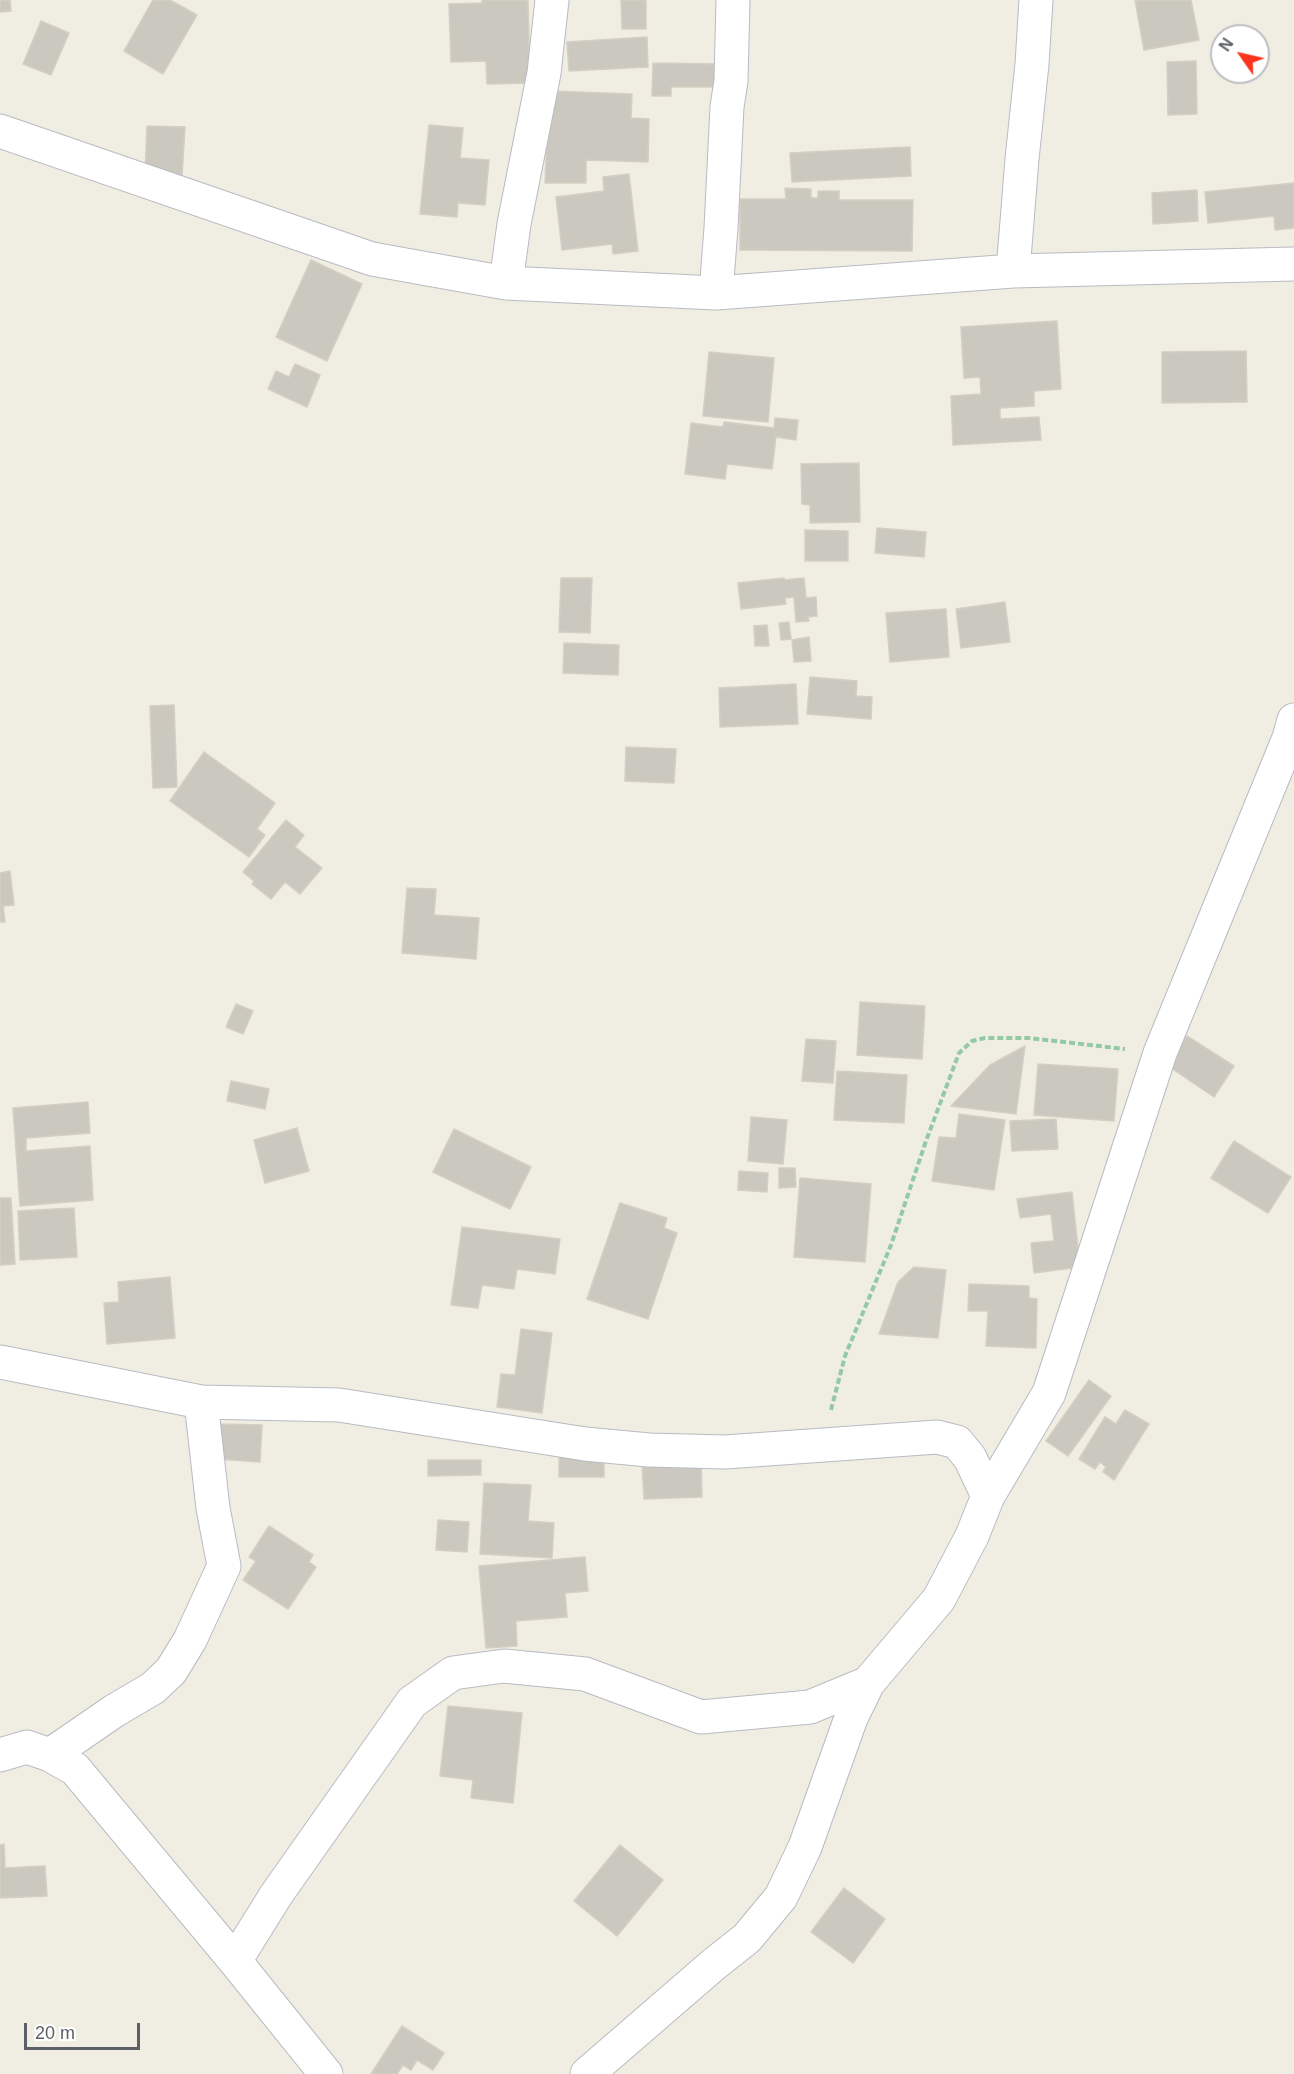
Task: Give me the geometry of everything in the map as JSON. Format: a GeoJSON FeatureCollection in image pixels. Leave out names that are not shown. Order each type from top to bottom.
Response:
{"type":"FeatureCollection","features":[{"type":"Feature","properties":{"kind":"street"},"geometry":{"type":"LineString","coordinates":[[506,283],[514,224],[544,73],[552,0]]}},
{"type":"Feature","properties":{"kind":"street"},"geometry":{"type":"LineString","coordinates":[[716,293],[722,228],[727,107],[733,53],[733,0]]}},
{"type":"Feature","properties":{"kind":"street"},"geometry":{"type":"LineString","coordinates":[[1013,271],[1036,0]]}},
{"type":"Feature","properties":{"kind":"street"},"geometry":{"type":"LineString","coordinates":[[0,131],[372,259],[506,283],[716,293],[1013,271],[1294,264]]}},
{"type":"Feature","properties":{"kind":"street"},"geometry":{"type":"LineString","coordinates":[[587,2074],[747,1938],[781,1897],[806,1847],[847,1729],[868,1683],[939,1599],[972,1536],[988,1496],[1048,1393],[1160,1053],[1292,732]]}},
{"type":"Feature","properties":{"kind":"street"},"geometry":{"type":"LineString","coordinates":[[0,1362],[201,1402],[339,1405],[585,1444],[649,1450],[725,1452],[937,1437],[957,1442],[970,1458],[988,1496]]}},
{"type":"Feature","properties":{"kind":"street"},"geometry":{"type":"LineString","coordinates":[[50,1755],[114,1711],[153,1688],[171,1671],[190,1640],[224,1566],[213,1508],[201,1402]]}},
{"type":"Feature","properties":{"kind":"street"},"geometry":{"type":"LineString","coordinates":[[235,1960],[276,1895],[412,1702],[453,1673],[504,1666],[585,1674],[701,1717],[810,1707],[868,1683]]}},
{"type":"Feature","properties":{"kind":"street"},"geometry":{"type":"LineString","coordinates":[[0,1755],[27,1747],[50,1755],[75,1769],[235,1960],[326,2074]]}},
{"type":"Feature","properties":{"kind":"path"},"geometry":{"type":"LineString","coordinates":[[825,1446],[845,1356],[891,1245],[959,1053],[972,1041],[985,1038],[1029,1038],[1160,1053]]}},
{"type":"Feature","properties":{"kind":"building"},"geometry":{"type":"Polygon","coordinates":[[[0,0],[10,0],[11,11],[0,12],[0,0]]]}},
{"type":"Feature","properties":{"kind":"building"},"geometry":{"type":"Polygon","coordinates":[[[153,0],[170,0],[197,15],[163,74],[124,51],[153,0]]]}},
{"type":"Feature","properties":{"kind":"building"},"geometry":{"type":"Polygon","coordinates":[[[482,0],[528,0],[530,83],[487,84],[486,61],[451,62],[449,4],[482,3],[482,0]]]}},
{"type":"Feature","properties":{"kind":"building"},"geometry":{"type":"Polygon","coordinates":[[[621,0],[646,0],[646,29],[622,29],[621,0]]]}},
{"type":"Feature","properties":{"kind":"building"},"geometry":{"type":"Polygon","coordinates":[[[1135,0],[1191,0],[1199,40],[1144,50],[1135,0]]]}},
{"type":"Feature","properties":{"kind":"building"},"geometry":{"type":"Polygon","coordinates":[[[41,21],[69,33],[51,75],[23,64],[41,21]]]}},
{"type":"Feature","properties":{"kind":"building"},"geometry":{"type":"Polygon","coordinates":[[[647,37],[648,67],[569,71],[567,42],[647,37]]]}},
{"type":"Feature","properties":{"kind":"building"},"geometry":{"type":"Polygon","coordinates":[[[1196,61],[1197,114],[1168,115],[1167,62],[1196,61]]]}},
{"type":"Feature","properties":{"kind":"building"},"geometry":{"type":"Polygon","coordinates":[[[653,63],[719,64],[718,87],[671,87],[671,96],[652,96],[653,63]]]}},
{"type":"Feature","properties":{"kind":"building"},"geometry":{"type":"Polygon","coordinates":[[[549,91],[632,94],[631,118],[649,119],[648,162],[586,160],[586,183],[545,183],[549,91]]]}},
{"type":"Feature","properties":{"kind":"building"},"geometry":{"type":"Polygon","coordinates":[[[429,125],[463,128],[460,158],[489,160],[485,205],[458,203],[457,217],[420,214],[429,125]]]}},
{"type":"Feature","properties":{"kind":"building"},"geometry":{"type":"Polygon","coordinates":[[[147,126],[185,127],[182,176],[145,175],[147,126]]]}},
{"type":"Feature","properties":{"kind":"building"},"geometry":{"type":"Polygon","coordinates":[[[910,147],[911,176],[792,182],[790,153],[910,147]]]}},
{"type":"Feature","properties":{"kind":"building"},"geometry":{"type":"Polygon","coordinates":[[[629,174],[638,251],[613,254],[612,244],[562,250],[556,197],[604,191],[603,177],[629,174]]]}},
{"type":"Feature","properties":{"kind":"building"},"geometry":{"type":"Polygon","coordinates":[[[1294,183],[1294,228],[1275,230],[1274,216],[1208,223],[1205,192],[1294,183]]]}},
{"type":"Feature","properties":{"kind":"building"},"geometry":{"type":"Polygon","coordinates":[[[785,188],[811,189],[811,198],[818,198],[818,191],[839,191],[839,200],[913,200],[912,251],[740,250],[740,199],[786,199],[785,188]]]}},
{"type":"Feature","properties":{"kind":"building"},"geometry":{"type":"Polygon","coordinates":[[[1197,190],[1198,221],[1153,224],[1152,193],[1197,190]]]}},
{"type":"Feature","properties":{"kind":"building"},"geometry":{"type":"Polygon","coordinates":[[[311,260],[362,284],[327,361],[276,337],[311,260]]]}},
{"type":"Feature","properties":{"kind":"building"},"geometry":{"type":"Polygon","coordinates":[[[1057,321],[1061,389],[1034,391],[1034,406],[1000,408],[1000,419],[1039,417],[1041,440],[953,445],[951,396],[981,394],[980,377],[964,378],[961,327],[1057,321]]]}},
{"type":"Feature","properties":{"kind":"building"},"geometry":{"type":"Polygon","coordinates":[[[1246,351],[1247,402],[1162,403],[1162,352],[1246,351]]]}},
{"type":"Feature","properties":{"kind":"building"},"geometry":{"type":"Polygon","coordinates":[[[709,352],[774,358],[768,422],[703,416],[709,352]]]}},
{"type":"Feature","properties":{"kind":"building"},"geometry":{"type":"Polygon","coordinates":[[[295,364],[320,375],[307,407],[268,389],[276,371],[289,377],[295,364]]]}},
{"type":"Feature","properties":{"kind":"building"},"geometry":{"type":"Polygon","coordinates":[[[775,418],[798,420],[796,440],[776,437],[772,469],[727,464],[725,479],[685,474],[691,423],[723,427],[724,422],[774,428],[775,418]]]}},
{"type":"Feature","properties":{"kind":"building"},"geometry":{"type":"Polygon","coordinates":[[[859,463],[860,522],[810,523],[810,505],[802,504],[801,464],[859,463]]]}},
{"type":"Feature","properties":{"kind":"building"},"geometry":{"type":"Polygon","coordinates":[[[877,528],[926,532],[924,557],[875,553],[877,528]]]}},
{"type":"Feature","properties":{"kind":"building"},"geometry":{"type":"Polygon","coordinates":[[[805,530],[848,531],[848,561],[805,561],[805,530]]]}},
{"type":"Feature","properties":{"kind":"building"},"geometry":{"type":"Polygon","coordinates":[[[561,578],[592,578],[590,633],[559,632],[561,578]]]}},
{"type":"Feature","properties":{"kind":"building"},"geometry":{"type":"Polygon","coordinates":[[[784,578],[785,580],[804,578],[806,598],[816,597],[817,616],[808,617],[809,621],[796,622],[794,597],[785,598],[786,604],[741,609],[738,583],[784,578]]]}},
{"type":"Feature","properties":{"kind":"building"},"geometry":{"type":"Polygon","coordinates":[[[1005,602],[1010,642],[961,648],[956,609],[1005,602]]]}},
{"type":"Feature","properties":{"kind":"building"},"geometry":{"type":"Polygon","coordinates":[[[946,609],[949,657],[890,662],[886,613],[946,609]]]}},
{"type":"Feature","properties":{"kind":"building"},"geometry":{"type":"Polygon","coordinates":[[[789,622],[791,639],[781,640],[779,623],[789,622]]]}},
{"type":"Feature","properties":{"kind":"building"},"geometry":{"type":"Polygon","coordinates":[[[767,625],[769,646],[755,646],[754,626],[767,625]]]}},
{"type":"Feature","properties":{"kind":"building"},"geometry":{"type":"Polygon","coordinates":[[[809,637],[811,661],[794,662],[792,640],[809,637]]]}},
{"type":"Feature","properties":{"kind":"building"},"geometry":{"type":"Polygon","coordinates":[[[564,643],[619,645],[618,675],[563,673],[564,643]]]}},
{"type":"Feature","properties":{"kind":"building"},"geometry":{"type":"Polygon","coordinates":[[[810,677],[857,681],[856,696],[872,697],[871,719],[807,714],[810,677]]]}},
{"type":"Feature","properties":{"kind":"building"},"geometry":{"type":"Polygon","coordinates":[[[796,684],[798,724],[720,727],[719,688],[796,684]]]}},
{"type":"Feature","properties":{"kind":"building"},"geometry":{"type":"Polygon","coordinates":[[[174,705],[177,787],[153,788],[150,706],[174,705]]]}},
{"type":"Feature","properties":{"kind":"building"},"geometry":{"type":"Polygon","coordinates":[[[626,747],[676,749],[674,783],[625,781],[626,747]]]}},
{"type":"Feature","properties":{"kind":"building"},"geometry":{"type":"Polygon","coordinates":[[[204,752],[275,803],[257,829],[265,835],[249,857],[170,801],[204,752]]]}},
{"type":"Feature","properties":{"kind":"building"},"geometry":{"type":"Polygon","coordinates":[[[286,820],[304,835],[295,847],[322,868],[300,894],[285,882],[271,899],[252,884],[254,881],[243,872],[286,820]]]}},
{"type":"Feature","properties":{"kind":"building"},"geometry":{"type":"Polygon","coordinates":[[[10,871],[14,905],[3,906],[5,922],[0,922],[0,873],[10,871]]]}},
{"type":"Feature","properties":{"kind":"building"},"geometry":{"type":"Polygon","coordinates":[[[407,888],[436,889],[434,915],[479,918],[476,959],[402,953],[407,888]]]}},
{"type":"Feature","properties":{"kind":"building"},"geometry":{"type":"Polygon","coordinates":[[[860,1002],[925,1006],[922,1059],[857,1055],[860,1002]]]}},
{"type":"Feature","properties":{"kind":"building"},"geometry":{"type":"Polygon","coordinates":[[[236,1004],[253,1011],[243,1034],[226,1027],[236,1004]]]}},
{"type":"Feature","properties":{"kind":"building"},"geometry":{"type":"Polygon","coordinates":[[[1187,1036],[1234,1066],[1214,1097],[1168,1066],[1187,1036]]]}},
{"type":"Feature","properties":{"kind":"building"},"geometry":{"type":"Polygon","coordinates":[[[806,1039],[836,1041],[833,1083],[802,1081],[806,1039]]]}},
{"type":"Feature","properties":{"kind":"building"},"geometry":{"type":"Polygon","coordinates":[[[1025,1046],[1016,1114],[951,1106],[990,1065],[1025,1046]]]}},
{"type":"Feature","properties":{"kind":"building"},"geometry":{"type":"Polygon","coordinates":[[[1038,1064],[1118,1069],[1114,1121],[1034,1115],[1038,1064]]]}},
{"type":"Feature","properties":{"kind":"building"},"geometry":{"type":"Polygon","coordinates":[[[837,1071],[907,1075],[904,1123],[834,1120],[837,1071]]]}},
{"type":"Feature","properties":{"kind":"building"},"geometry":{"type":"Polygon","coordinates":[[[231,1081],[269,1089],[265,1109],[227,1101],[231,1081]]]}},
{"type":"Feature","properties":{"kind":"building"},"geometry":{"type":"Polygon","coordinates":[[[88,1102],[90,1133],[26,1138],[26,1151],[90,1146],[93,1200],[20,1206],[13,1108],[88,1102]]]}},
{"type":"Feature","properties":{"kind":"building"},"geometry":{"type":"Polygon","coordinates":[[[959,1114],[1005,1120],[994,1190],[932,1181],[939,1137],[956,1138],[959,1114]]]}},
{"type":"Feature","properties":{"kind":"building"},"geometry":{"type":"Polygon","coordinates":[[[751,1117],[787,1120],[783,1164],[748,1161],[751,1117]]]}},
{"type":"Feature","properties":{"kind":"building"},"geometry":{"type":"Polygon","coordinates":[[[1056,1119],[1058,1149],[1012,1151],[1010,1121],[1056,1119]]]}},
{"type":"Feature","properties":{"kind":"building"},"geometry":{"type":"Polygon","coordinates":[[[297,1128],[309,1171],[265,1183],[254,1140],[297,1128]]]}},
{"type":"Feature","properties":{"kind":"building"},"geometry":{"type":"Polygon","coordinates":[[[454,1129],[531,1167],[510,1209],[433,1172],[454,1129]]]}},
{"type":"Feature","properties":{"kind":"building"},"geometry":{"type":"Polygon","coordinates":[[[1234,1141],[1291,1177],[1268,1213],[1211,1178],[1234,1141]]]}},
{"type":"Feature","properties":{"kind":"building"},"geometry":{"type":"Polygon","coordinates":[[[779,1168],[795,1168],[796,1187],[779,1188],[779,1168]]]}},
{"type":"Feature","properties":{"kind":"building"},"geometry":{"type":"Polygon","coordinates":[[[739,1171],[768,1173],[767,1192],[738,1190],[739,1171]]]}},
{"type":"Feature","properties":{"kind":"building"},"geometry":{"type":"Polygon","coordinates":[[[800,1178],[871,1184],[865,1262],[794,1257],[800,1178]]]}},
{"type":"Feature","properties":{"kind":"building"},"geometry":{"type":"Polygon","coordinates":[[[1072,1192],[1080,1267],[1034,1273],[1031,1243],[1054,1241],[1051,1214],[1020,1218],[1017,1199],[1072,1192]]]}},
{"type":"Feature","properties":{"kind":"building"},"geometry":{"type":"Polygon","coordinates":[[[0,1198],[11,1198],[15,1264],[0,1265],[0,1198]]]}},
{"type":"Feature","properties":{"kind":"building"},"geometry":{"type":"Polygon","coordinates":[[[620,1203],[667,1218],[664,1228],[677,1233],[648,1319],[587,1299],[620,1203]]]}},
{"type":"Feature","properties":{"kind":"building"},"geometry":{"type":"Polygon","coordinates":[[[74,1208],[77,1257],[20,1260],[18,1211],[74,1208]]]}},
{"type":"Feature","properties":{"kind":"building"},"geometry":{"type":"Polygon","coordinates":[[[462,1227],[560,1239],[555,1274],[517,1269],[514,1289],[482,1285],[478,1308],[451,1305],[462,1227]]]}},
{"type":"Feature","properties":{"kind":"building"},"geometry":{"type":"Polygon","coordinates":[[[914,1267],[946,1270],[938,1338],[879,1334],[898,1282],[914,1267]]]}},
{"type":"Feature","properties":{"kind":"building"},"geometry":{"type":"Polygon","coordinates":[[[170,1277],[175,1338],[107,1344],[104,1303],[119,1302],[118,1282],[170,1277]]]}},
{"type":"Feature","properties":{"kind":"building"},"geometry":{"type":"Polygon","coordinates":[[[969,1284],[1029,1286],[1029,1298],[1037,1299],[1036,1348],[986,1346],[988,1311],[968,1311],[969,1284]]]}},
{"type":"Feature","properties":{"kind":"building"},"geometry":{"type":"Polygon","coordinates":[[[521,1329],[552,1333],[542,1413],[497,1407],[501,1374],[515,1375],[521,1329]]]}},
{"type":"Feature","properties":{"kind":"building"},"geometry":{"type":"Polygon","coordinates":[[[1089,1380],[1111,1396],[1068,1456],[1046,1441],[1089,1380]]]}},
{"type":"Feature","properties":{"kind":"building"},"geometry":{"type":"Polygon","coordinates":[[[1125,1410],[1149,1424],[1114,1480],[1103,1472],[1106,1467],[1100,1462],[1095,1469],[1079,1459],[1105,1417],[1116,1424],[1125,1410]]]}},
{"type":"Feature","properties":{"kind":"building"},"geometry":{"type":"Polygon","coordinates":[[[219,1424],[262,1425],[260,1462],[217,1459],[219,1424]]]}},
{"type":"Feature","properties":{"kind":"building"},"geometry":{"type":"Polygon","coordinates":[[[604,1453],[604,1477],[559,1477],[559,1454],[604,1453]]]}},
{"type":"Feature","properties":{"kind":"building"},"geometry":{"type":"Polygon","coordinates":[[[428,1460],[481,1460],[481,1475],[428,1476],[428,1460]]]}},
{"type":"Feature","properties":{"kind":"building"},"geometry":{"type":"Polygon","coordinates":[[[701,1461],[702,1497],[644,1499],[642,1463],[701,1461]]]}},
{"type":"Feature","properties":{"kind":"building"},"geometry":{"type":"Polygon","coordinates":[[[484,1483],[531,1485],[528,1521],[554,1523],[552,1558],[480,1554],[484,1483]]]}},
{"type":"Feature","properties":{"kind":"building"},"geometry":{"type":"Polygon","coordinates":[[[438,1520],[469,1522],[467,1552],[436,1550],[438,1520]]]}},
{"type":"Feature","properties":{"kind":"building"},"geometry":{"type":"Polygon","coordinates":[[[269,1526],[313,1555],[309,1562],[316,1567],[288,1609],[243,1580],[256,1561],[249,1557],[269,1526]]]}},
{"type":"Feature","properties":{"kind":"building"},"geometry":{"type":"Polygon","coordinates":[[[585,1557],[588,1591],[565,1593],[567,1617],[516,1621],[517,1646],[486,1648],[479,1566],[585,1557]]]}},
{"type":"Feature","properties":{"kind":"building"},"geometry":{"type":"Polygon","coordinates":[[[448,1706],[522,1713],[513,1803],[471,1798],[473,1780],[440,1776],[448,1706]]]}},
{"type":"Feature","properties":{"kind":"building"},"geometry":{"type":"Polygon","coordinates":[[[4,1844],[5,1868],[45,1866],[47,1896],[0,1898],[0,1845],[4,1844]]]}},
{"type":"Feature","properties":{"kind":"building"},"geometry":{"type":"Polygon","coordinates":[[[620,1845],[663,1880],[617,1936],[574,1901],[620,1845]]]}},
{"type":"Feature","properties":{"kind":"building"},"geometry":{"type":"Polygon","coordinates":[[[844,1888],[885,1919],[853,1963],[811,1932],[844,1888]]]}},
{"type":"Feature","properties":{"kind":"building"},"geometry":{"type":"Polygon","coordinates":[[[402,2026],[444,2053],[433,2070],[417,2060],[411,2070],[403,2065],[397,2074],[371,2074],[402,2026]]]}}]}
